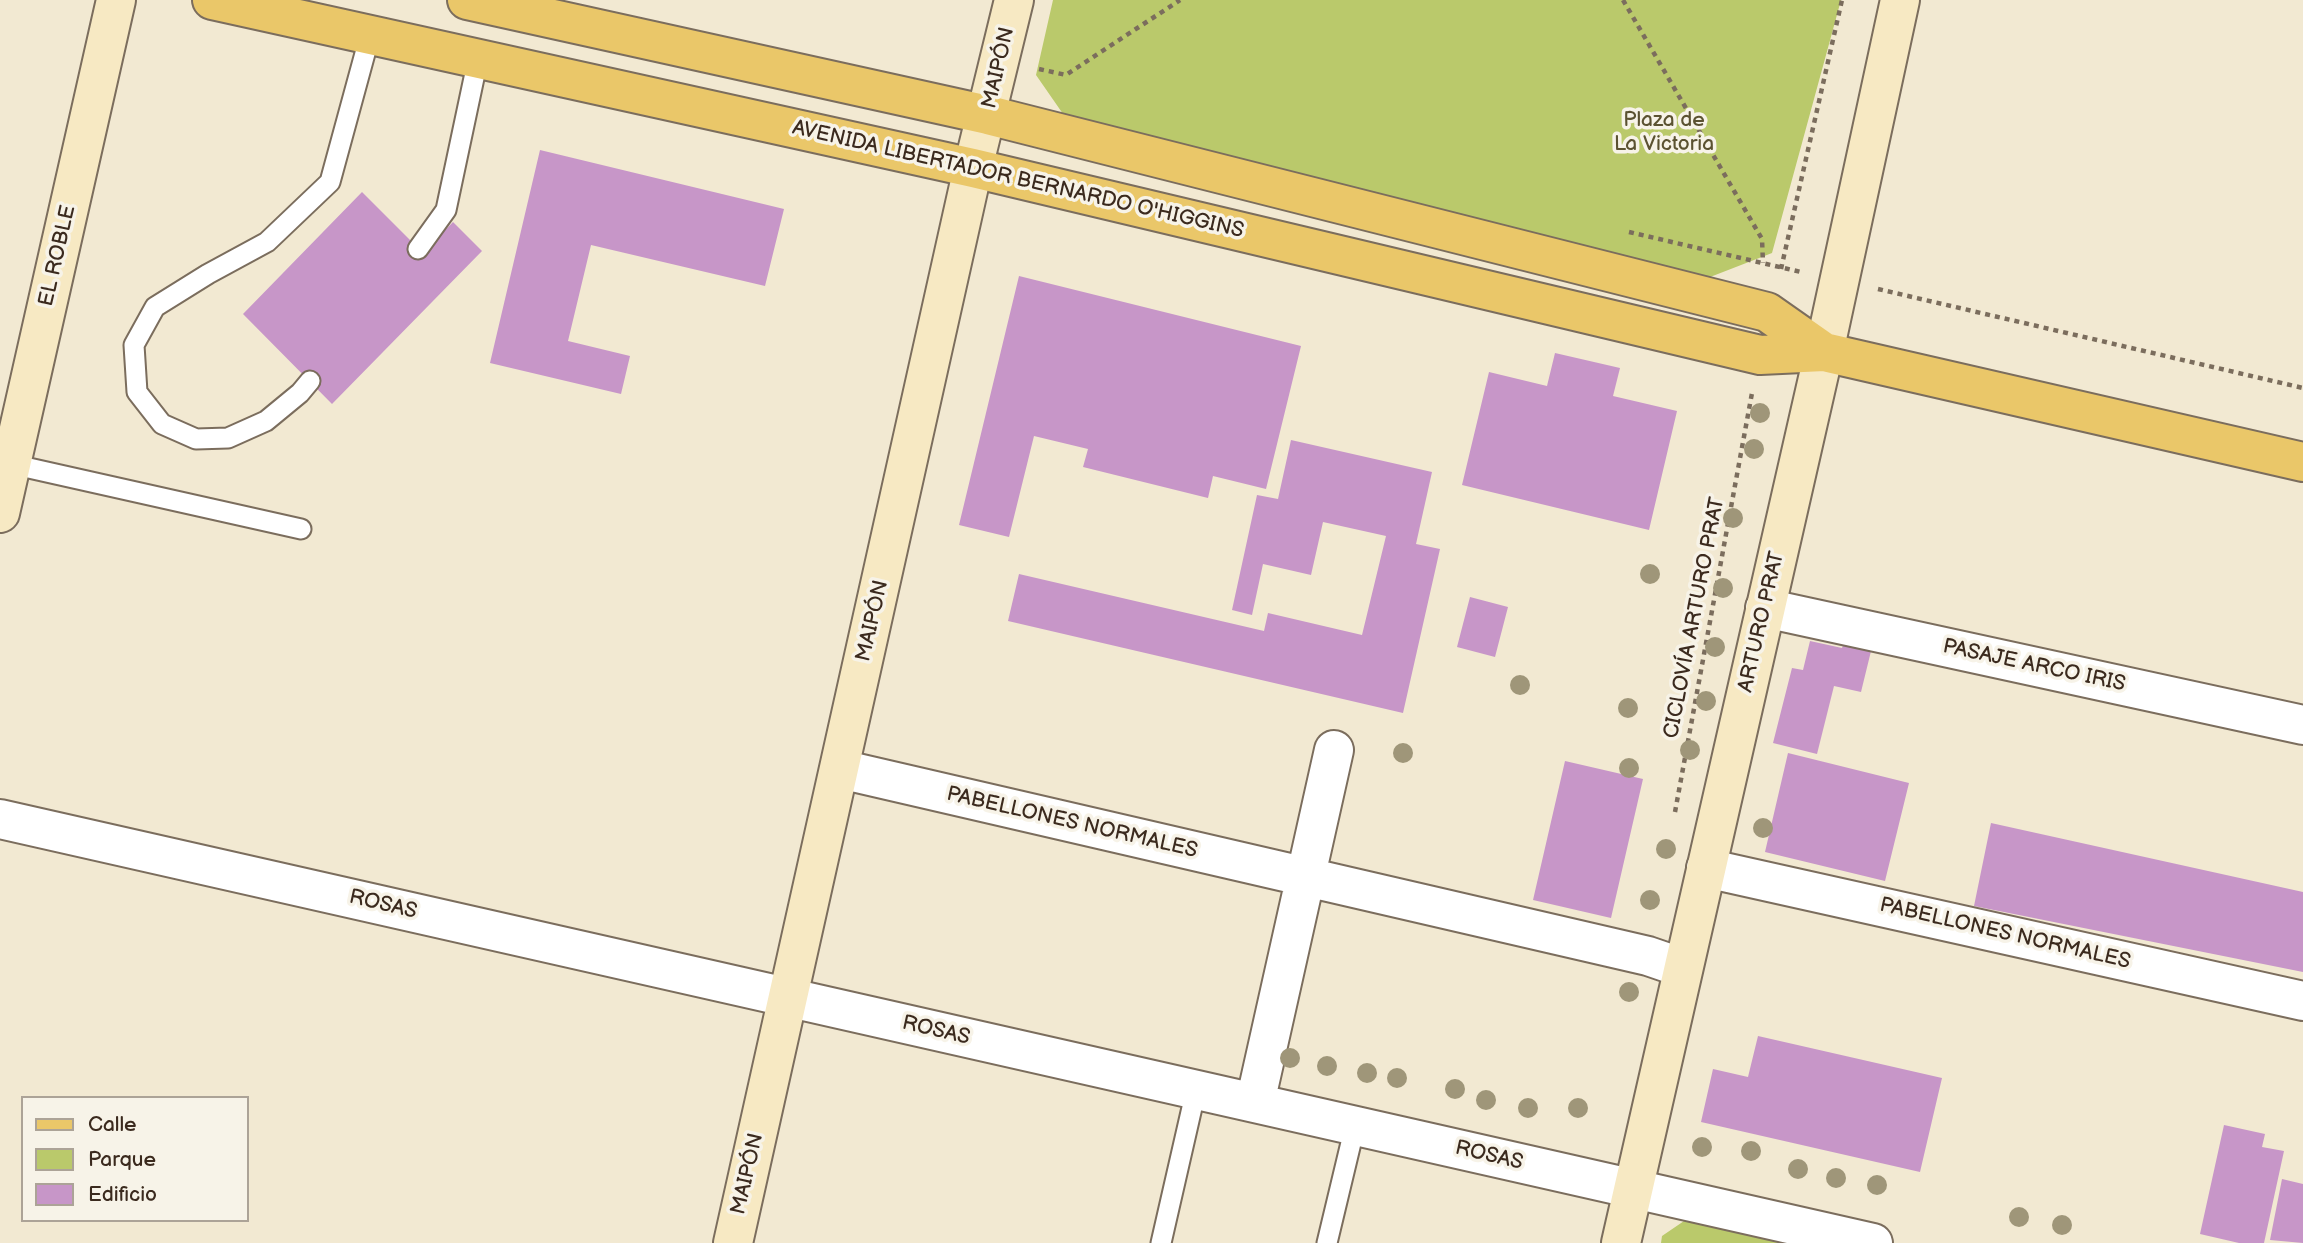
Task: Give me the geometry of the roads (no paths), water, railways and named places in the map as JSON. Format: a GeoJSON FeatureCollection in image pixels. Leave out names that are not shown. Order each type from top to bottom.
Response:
{"type":"FeatureCollection","features":[{"type":"Feature","properties":{"kind":"main road","name":"AVENIDA LIBERTADOR BERNARDO O'HIGGINS"},"geometry":{"type":"LineString","coordinates":[[212,0],[973,168],[1760,355],[1824,352],[2303,462]]}},
{"type":"Feature","properties":{"kind":"main road","name":"AVENIDA LIBERTADOR BERNARDO O'HIGGINS"},"geometry":{"type":"LineString","coordinates":[[467,0],[988,115],[1768,312],[1824,352]]}},
{"type":"Feature","properties":{"kind":"street","name":"EL ROBLE"},"geometry":{"type":"LineString","coordinates":[[0,513],[117,0]]}},
{"type":"Feature","properties":{"kind":"street","name":"MAIPÓN"},"geometry":{"type":"LineString","coordinates":[[733,1243],[973,168],[1014,0]]}},
{"type":"Feature","properties":{"kind":"street","name":"ARTURO PRAT"},"geometry":{"type":"LineString","coordinates":[[1620,1243],[1824,352],[1900,0]]}},
{"type":"Feature","properties":{"kind":"street","name":"PASAJE ARCO IRIS"},"geometry":{"type":"LineString","coordinates":[[1765,608],[2303,724]]}},
{"type":"Feature","properties":{"kind":"street"},"geometry":{"type":"LineString","coordinates":[[1255,1103],[1334,750]]}},
{"type":"Feature","properties":{"kind":"street","name":"PABELLONES NORMALES"},"geometry":{"type":"LineString","coordinates":[[840,769],[1635,953],[1683,968]]}},
{"type":"Feature","properties":{"kind":"street","name":"ROSAS"},"geometry":{"type":"LineString","coordinates":[[0,819],[1873,1243]]}},
{"type":"Feature","properties":{"kind":"street","name":"PABELLONES NORMALES"},"geometry":{"type":"LineString","coordinates":[[1706,868],[2303,1001]]}},
{"type":"Feature","properties":{"kind":"lane"},"geometry":{"type":"LineString","coordinates":[[310,381],[300,393],[266,421],[228,438],[196,439],[162,424],[137,392],[134,345],[155,307],[267,242],[330,182],[370,35]]}},
{"type":"Feature","properties":{"kind":"lane"},"geometry":{"type":"LineString","coordinates":[[418,248],[446,210],[478,59]]}},
{"type":"Feature","properties":{"kind":"lane"},"geometry":{"type":"LineString","coordinates":[[11,464],[301,529]]}},
{"type":"Feature","properties":{"kind":"lane"},"geometry":{"type":"LineString","coordinates":[[1161,1243],[1196,1090]]}},
{"type":"Feature","properties":{"kind":"lane"},"geometry":{"type":"LineString","coordinates":[[1327,1243],[1355,1126]]}},
{"type":"Feature","properties":{"kind":"park label","name":"Plaza de La Victoria"},"geometry":{"type":"Point","coordinates":[1664,133]}}]}
